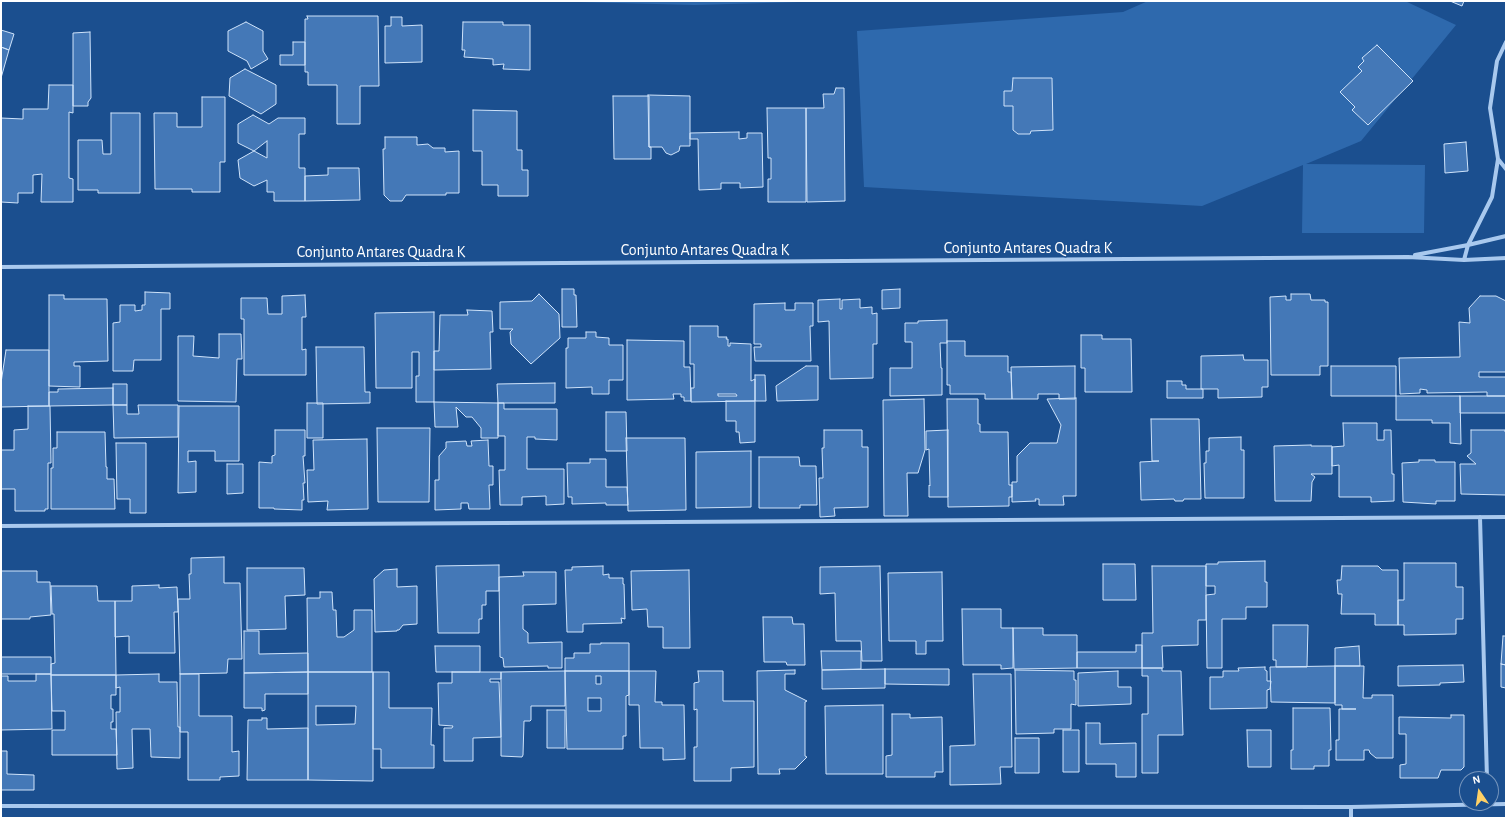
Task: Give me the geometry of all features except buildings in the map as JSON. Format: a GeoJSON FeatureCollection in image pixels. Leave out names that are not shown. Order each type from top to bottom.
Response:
{"type":"FeatureCollection","features":[{"type":"Feature","properties":{"kind":"street"},"geometry":{"type":"LineString","coordinates":[[1464,260],[1468,245],[1492,198],[1498,159],[1490,108],[1497,61],[1506,42]]}},
{"type":"Feature","properties":{"kind":"street"},"geometry":{"type":"LineString","coordinates":[[1498,159],[1506,169]]}},
{"type":"Feature","properties":{"kind":"street","name":"Conjunto Antares Quadra K"},"geometry":{"type":"LineString","coordinates":[[1408,257],[1506,236]]}},
{"type":"Feature","properties":{"kind":"street","name":"Conjunto Antares Quadra K"},"geometry":{"type":"LineString","coordinates":[[1,267],[1408,257],[1464,260],[1506,258]]}},
{"type":"Feature","properties":{"kind":"street"},"geometry":{"type":"LineString","coordinates":[[1480,517],[1486,771]]}},
{"type":"Feature","properties":{"kind":"street"},"geometry":{"type":"LineString","coordinates":[[1,526],[1506,517]]}},
{"type":"Feature","properties":{"kind":"street"},"geometry":{"type":"LineString","coordinates":[[1,806],[1351,807],[1459,805]]}},
{"type":"Feature","properties":{"kind":"street"},"geometry":{"type":"LineString","coordinates":[[1351,807],[1351,818]]}},
{"type":"Feature","properties":{"kind":"shaded area"},"geometry":{"type":"Polygon","coordinates":[[[539,1],[834,1],[695,5],[539,1]]]}},
{"type":"Feature","properties":{"kind":"shaded area"},"geometry":{"type":"Polygon","coordinates":[[[1148,1],[1405,1],[1456,25],[1361,141],[1306,164],[1425,165],[1424,233],[1302,233],[1303,165],[1202,206],[864,187],[857,31],[1123,12],[1148,1]]]}}]}
